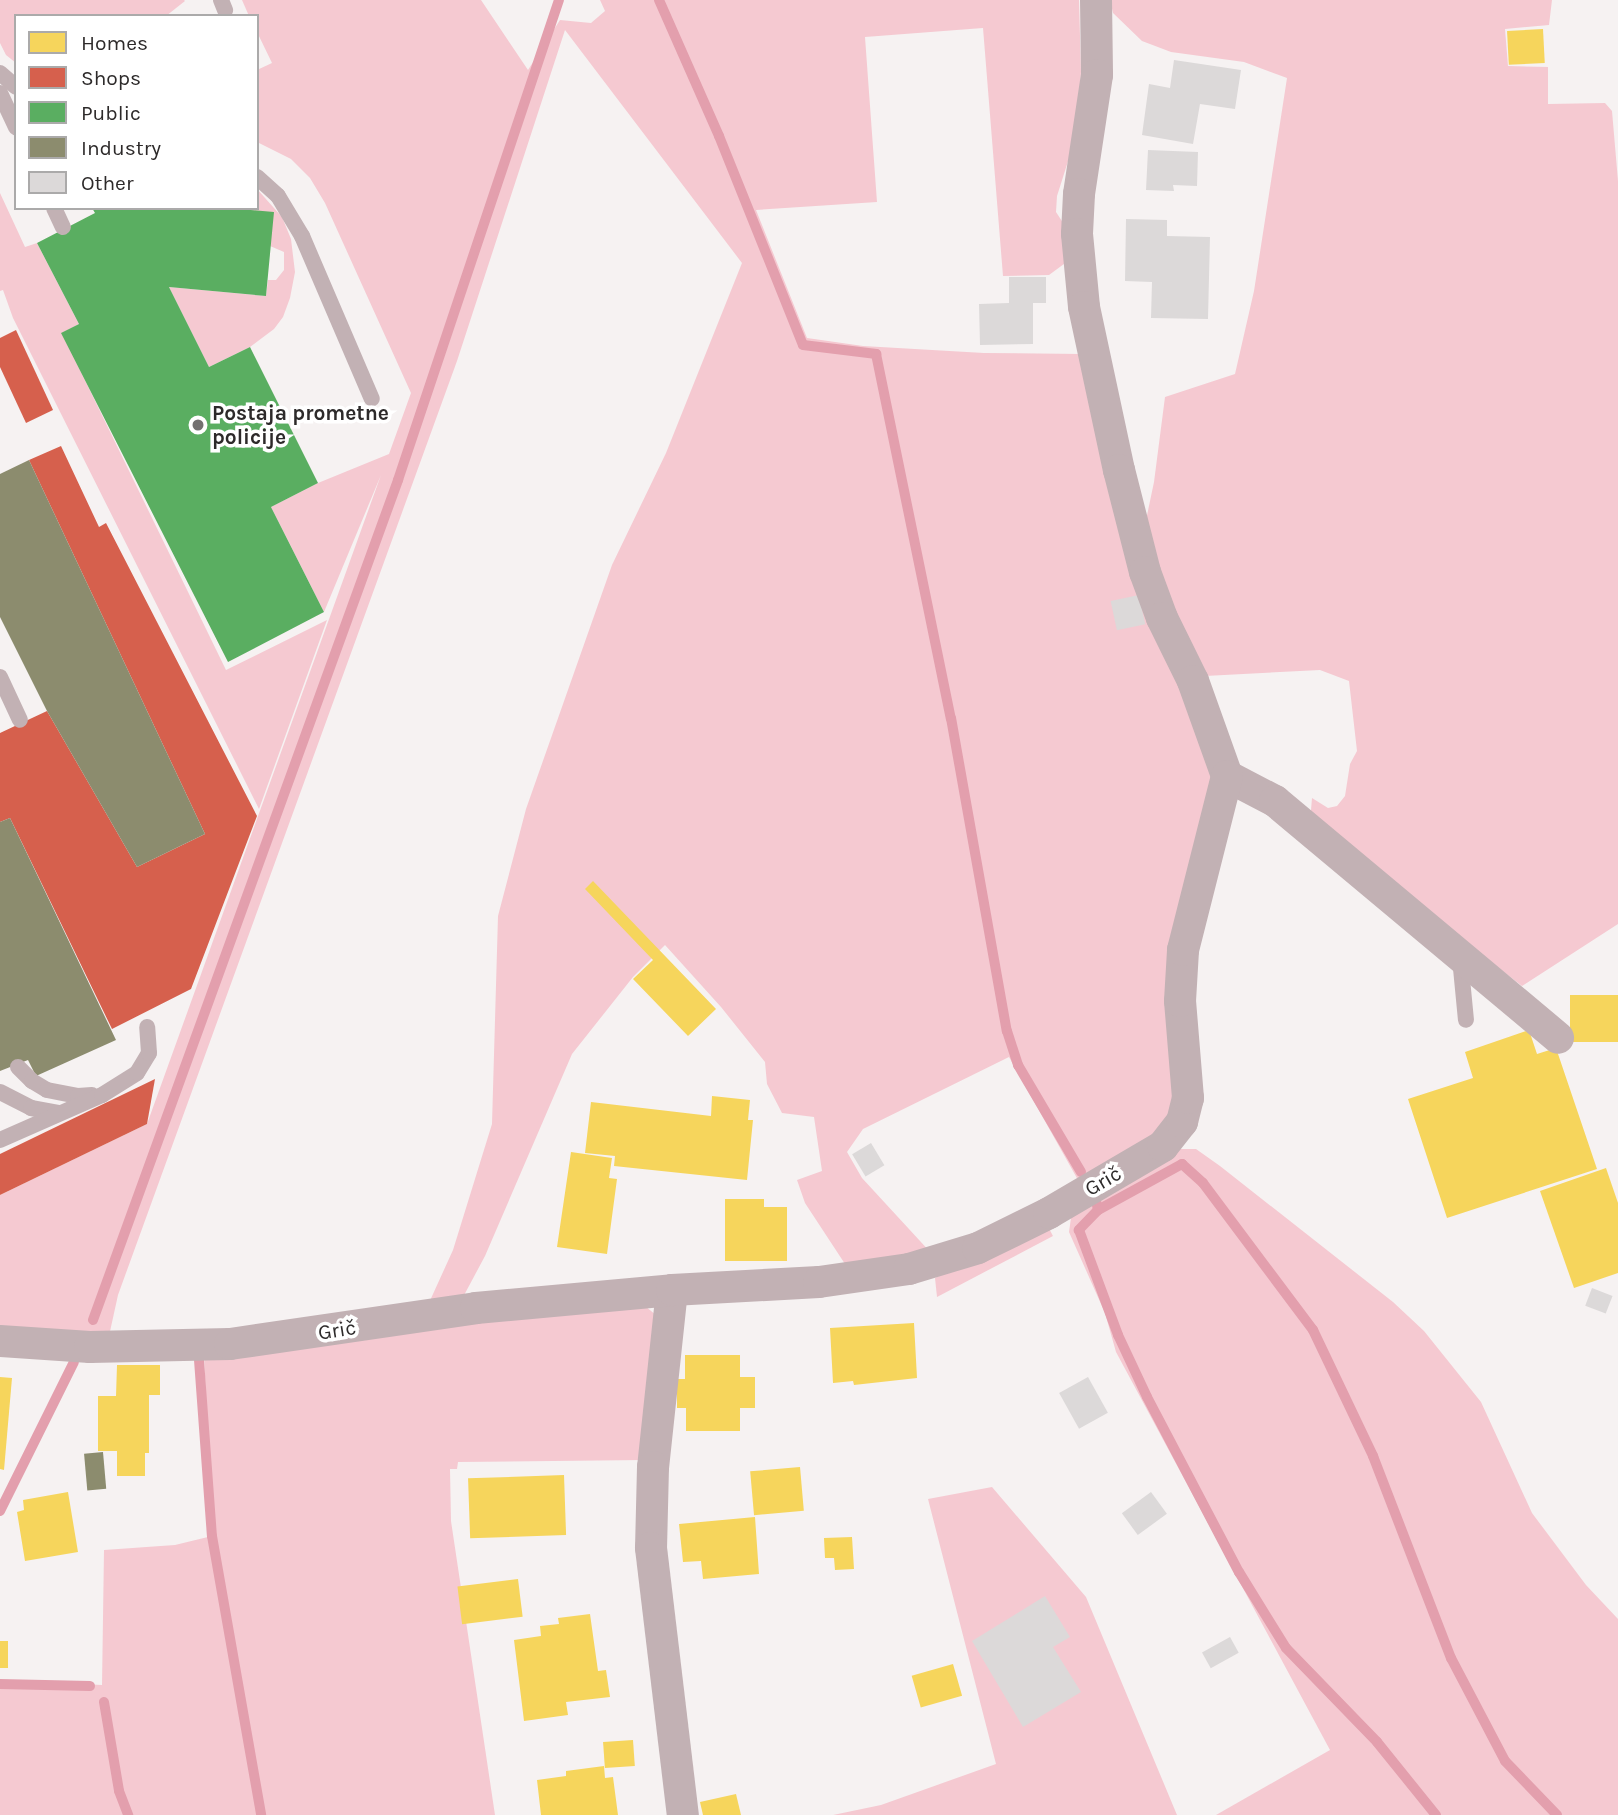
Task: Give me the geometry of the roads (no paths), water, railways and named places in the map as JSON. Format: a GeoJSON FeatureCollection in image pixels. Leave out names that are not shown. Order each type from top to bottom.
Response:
{"type":"FeatureCollection","features":[{"type":"Feature","properties":{"kind":"street"},"geometry":{"type":"LineString","coordinates":[[1096,0],[1097,75],[1079,194],[1077,234],[1084,307],[1119,470],[1145,572],[1162,618],[1193,681],[1227,776],[1275,802],[1558,1038]]}},
{"type":"Feature","properties":{"kind":"street","name":"Grič"},"geometry":{"type":"LineString","coordinates":[[0,1341],[90,1347],[230,1344],[476,1308],[672,1290],[819,1282],[909,1269],[989,1242],[1049,1213],[1163,1146],[1182,1122],[1188,1098],[1180,1000],[1183,950],[1227,776]]}},
{"type":"Feature","properties":{"kind":"street"},"geometry":{"type":"LineString","coordinates":[[672,1290],[653,1467],[651,1548],[683,1815]]}},
{"type":"Feature","properties":{"kind":"lane"},"geometry":{"type":"LineString","coordinates":[[0,93],[14,123]]}},
{"type":"Feature","properties":{"kind":"lane"},"geometry":{"type":"LineString","coordinates":[[259,179],[278,196],[302,236],[372,399]]}},
{"type":"Feature","properties":{"kind":"lane"},"geometry":{"type":"LineString","coordinates":[[55,210],[63,227]]}},
{"type":"Feature","properties":{"kind":"lane"},"geometry":{"type":"LineString","coordinates":[[0,677],[6,704],[20,720]]}},
{"type":"Feature","properties":{"kind":"lane"},"geometry":{"type":"LineString","coordinates":[[1460,956],[1466,1020]]}},
{"type":"Feature","properties":{"kind":"lane"},"geometry":{"type":"LineString","coordinates":[[0,1140],[10,1138],[102,1094],[137,1073],[149,1053],[147,1027]]}},
{"type":"Feature","properties":{"kind":"lane"},"geometry":{"type":"LineString","coordinates":[[18,1067],[32,1082],[47,1090],[78,1096],[102,1094]]}},
{"type":"Feature","properties":{"kind":"lane"},"geometry":{"type":"LineString","coordinates":[[0,1092],[31,1108],[60,1113]]}},
{"type":"Feature","properties":{"kind":"waterway"},"geometry":{"type":"LineString","coordinates":[[93,1320],[398,480],[559,0]]}},
{"type":"Feature","properties":{"kind":"waterway"},"geometry":{"type":"LineString","coordinates":[[659,0],[719,136],[803,345],[876,354],[951,718],[1007,1031],[1018,1065],[1081,1172]]}},
{"type":"Feature","properties":{"kind":"waterway"},"geometry":{"type":"LineString","coordinates":[[1096,1201],[1098,1210],[1182,1164],[1203,1183],[1313,1330],[1373,1456],[1451,1658],[1505,1761],[1557,1815]]}},
{"type":"Feature","properties":{"kind":"waterway"},"geometry":{"type":"LineString","coordinates":[[1098,1210],[1079,1230],[1118,1335],[1147,1397],[1239,1572],[1286,1648],[1377,1742],[1436,1815]]}},
{"type":"Feature","properties":{"kind":"waterway"},"geometry":{"type":"LineString","coordinates":[[199,1360],[212,1536],[261,1815]]}},
{"type":"Feature","properties":{"kind":"waterway"},"geometry":{"type":"LineString","coordinates":[[0,1511],[74,1362]]}},
{"type":"Feature","properties":{"kind":"waterway"},"geometry":{"type":"LineString","coordinates":[[0,1684],[90,1686]]}},
{"type":"Feature","properties":{"kind":"waterway"},"geometry":{"type":"LineString","coordinates":[[104,1702],[119,1791],[128,1815]]}},
{"type":"Feature","properties":{"kind":"place","name":"Postaja prometne policije"},"geometry":{"type":"Point","coordinates":[198,425]}}]}
